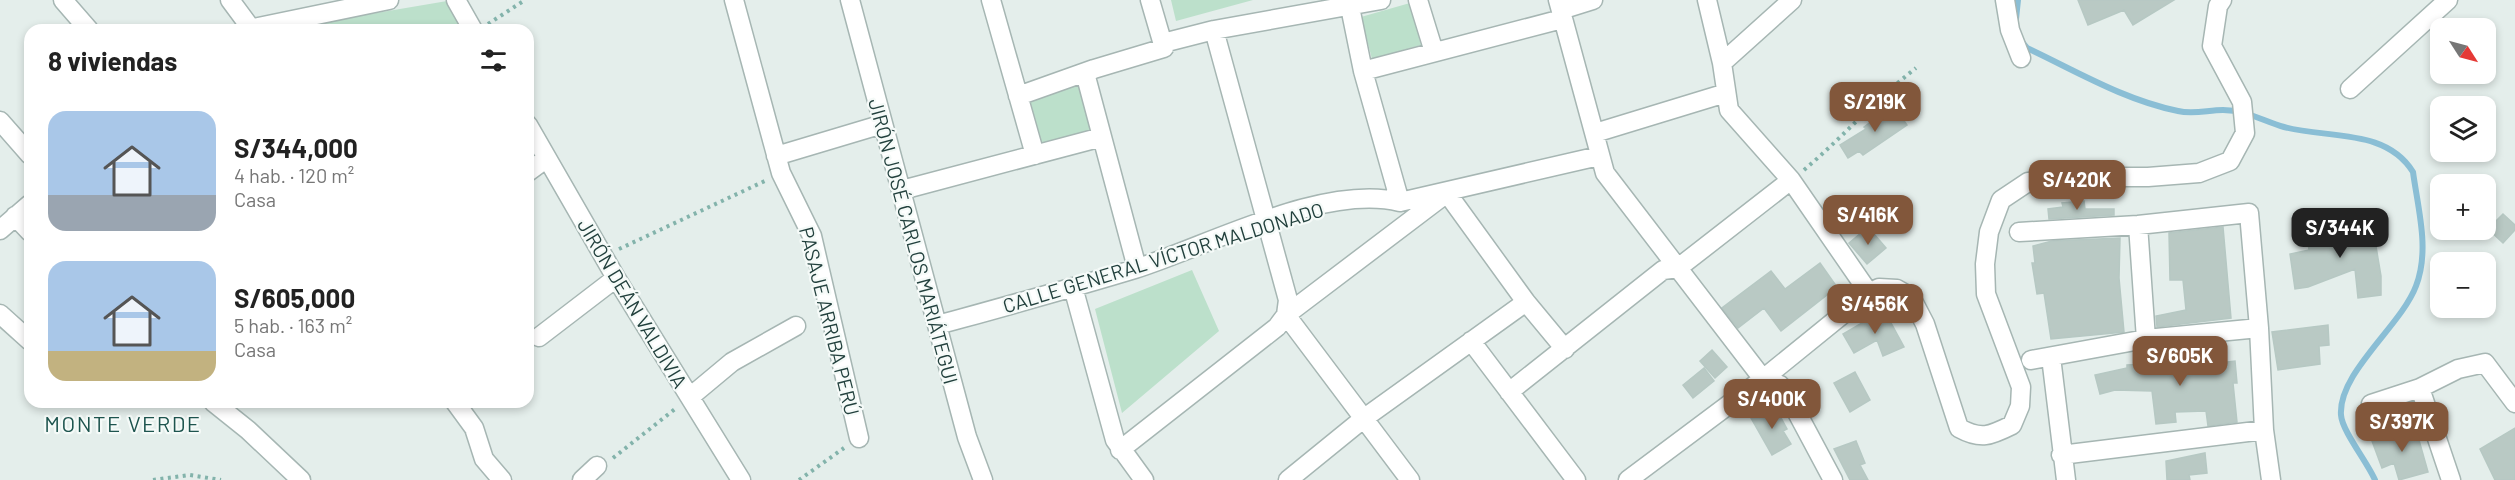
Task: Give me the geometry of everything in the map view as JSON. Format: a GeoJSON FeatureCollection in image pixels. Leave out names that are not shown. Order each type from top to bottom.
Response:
{"type":"FeatureCollection","features":[{"type":"Feature","properties":{"kind":"street"},"geometry":{"type":"LineString","coordinates":[[63,0],[84,24]]}},
{"type":"Feature","properties":{"kind":"street"},"geometry":{"type":"LineString","coordinates":[[230,0],[244,24]]}},
{"type":"Feature","properties":{"kind":"street"},"geometry":{"type":"LineString","coordinates":[[271,24],[389,0]]}},
{"type":"Feature","properties":{"kind":"street"},"geometry":{"type":"LineString","coordinates":[[456,0],[470,24]]}},
{"type":"Feature","properties":{"kind":"street","name":"PASAJE ARRIBA PERÚ"},"geometry":{"type":"LineString","coordinates":[[734,0],[778,165],[812,236],[859,438]]}},
{"type":"Feature","properties":{"kind":"street","name":"JIRÓN JOSÉ CARLOS MARIÁTEGUI"},"geometry":{"type":"LineString","coordinates":[[850,0],[967,437],[983,480]]}},
{"type":"Feature","properties":{"kind":"street"},"geometry":{"type":"LineString","coordinates":[[991,0],[1035,155]]}},
{"type":"Feature","properties":{"kind":"street"},"geometry":{"type":"LineString","coordinates":[[1150,0],[1163,46]]}},
{"type":"Feature","properties":{"kind":"street"},"geometry":{"type":"LineString","coordinates":[[1018,96],[1214,30],[1381,0]]}},
{"type":"Feature","properties":{"kind":"street"},"geometry":{"type":"LineString","coordinates":[[1418,0],[1434,52]]}},
{"type":"Feature","properties":{"kind":"street"},"geometry":{"type":"LineString","coordinates":[[1363,71],[1434,52],[1593,0]]}},
{"type":"Feature","properties":{"kind":"street"},"geometry":{"type":"LineString","coordinates":[[1707,0],[1722,63],[1729,110],[1791,180],[1874,290]]}},
{"type":"Feature","properties":{"kind":"street"},"geometry":{"type":"LineString","coordinates":[[1722,63],[1792,0]]}},
{"type":"Feature","properties":{"kind":"street"},"geometry":{"type":"LineString","coordinates":[[2005,0],[2010,30],[2020,58]]}},
{"type":"Feature","properties":{"kind":"street"},"geometry":{"type":"LineString","coordinates":[[2350,89],[2448,0]]}},
{"type":"Feature","properties":{"kind":"street"},"geometry":{"type":"LineString","coordinates":[[1628,480],[1762,379],[1874,290],[1897,289],[1911,297],[1925,324],[1959,428],[1974,436],[1992,435],[2012,425],[2020,406],[2021,387],[1986,294],[1985,264],[1989,232],[2001,200],[2028,183],[2088,177],[2148,177],[2199,173],[2230,161],[2246,133],[2242,102],[2212,46],[2220,3]]}},
{"type":"Feature","properties":{"kind":"street"},"geometry":{"type":"LineString","coordinates":[[1350,7],[1363,71],[1400,202]]}},
{"type":"Feature","properties":{"kind":"street"},"geometry":{"type":"LineString","coordinates":[[1561,10],[1605,173],[1762,379],[1780,385],[1786,392],[1833,480]]}},
{"type":"Feature","properties":{"kind":"street"},"geometry":{"type":"LineString","coordinates":[[1214,30],[1288,300],[1286,315],[1410,480]]}},
{"type":"Feature","properties":{"kind":"street"},"geometry":{"type":"LineString","coordinates":[[1085,73],[1137,268]]}},
{"type":"Feature","properties":{"kind":"street"},"geometry":{"type":"LineString","coordinates":[[1594,133],[1725,93]]}},
{"type":"Feature","properties":{"kind":"street"},"geometry":{"type":"LineString","coordinates":[[0,121],[24,147]]}},
{"type":"Feature","properties":{"kind":"street"},"geometry":{"type":"LineString","coordinates":[[778,165],[883,124]]}},
{"type":"Feature","properties":{"kind":"street","name":"JIRÓN DEÁN VALDIVIA"},"geometry":{"type":"LineString","coordinates":[[534,135],[616,278],[741,480]]}},
{"type":"Feature","properties":{"kind":"street"},"geometry":{"type":"LineString","coordinates":[[902,190],[1102,137]]}},
{"type":"Feature","properties":{"kind":"street","name":"CALLE GENERAL VÍCTOR MALDONADO"},"geometry":{"type":"LineString","coordinates":[[938,325],[1137,268],[1265,220],[1353,199],[1385,199],[1400,202],[1447,193],[1599,156]]}},
{"type":"Feature","properties":{"kind":"street"},"geometry":{"type":"LineString","coordinates":[[534,168],[547,158]]}},
{"type":"Feature","properties":{"kind":"street"},"geometry":{"type":"LineString","coordinates":[[1509,392],[1662,270],[1678,268],[1791,180]]}},
{"type":"Feature","properties":{"kind":"street"},"geometry":{"type":"LineString","coordinates":[[1120,450],[1277,327],[1286,315],[1447,193],[1526,302],[1565,349]]}},
{"type":"Feature","properties":{"kind":"street"},"geometry":{"type":"LineString","coordinates":[[0,230],[24,209]]}},
{"type":"Feature","properties":{"kind":"street"},"geometry":{"type":"LineString","coordinates":[[2019,232],[2138,225],[2248,213],[2259,328],[2264,430],[2271,480]]}},
{"type":"Feature","properties":{"kind":"street"},"geometry":{"type":"LineString","coordinates":[[15,216],[24,226]]}},
{"type":"Feature","properties":{"kind":"street"},"geometry":{"type":"LineString","coordinates":[[2138,225],[2146,339]]}},
{"type":"Feature","properties":{"kind":"street"},"geometry":{"type":"LineString","coordinates":[[539,337],[616,278]]}},
{"type":"Feature","properties":{"kind":"street"},"geometry":{"type":"LineString","coordinates":[[1073,287],[1115,440],[1120,450],[1144,480]]}},
{"type":"Feature","properties":{"kind":"street"},"geometry":{"type":"LineString","coordinates":[[1288,480],[1363,419],[1526,302]]}},
{"type":"Feature","properties":{"kind":"street"},"geometry":{"type":"LineString","coordinates":[[0,314],[24,336]]}},
{"type":"Feature","properties":{"kind":"street"},"geometry":{"type":"LineString","coordinates":[[690,397],[732,362],[796,326]]}},
{"type":"Feature","properties":{"kind":"street"},"geometry":{"type":"LineString","coordinates":[[2031,360],[2146,339],[2259,328]]}},
{"type":"Feature","properties":{"kind":"street"},"geometry":{"type":"LineString","coordinates":[[1472,341],[1576,480]]}},
{"type":"Feature","properties":{"kind":"street"},"geometry":{"type":"LineString","coordinates":[[2051,357],[2061,454],[2066,480]]}},
{"type":"Feature","properties":{"kind":"street"},"geometry":{"type":"LineString","coordinates":[[2372,404],[2420,388],[2458,369],[2485,363],[2515,403]]}},
{"type":"Feature","properties":{"kind":"street"},"geometry":{"type":"LineString","coordinates":[[2420,388],[2451,480]]}},
{"type":"Feature","properties":{"kind":"street"},"geometry":{"type":"LineString","coordinates":[[220,408],[248,430],[301,480]]}},
{"type":"Feature","properties":{"kind":"street"},"geometry":{"type":"LineString","coordinates":[[459,408],[474,428],[484,459],[502,480]]}},
{"type":"Feature","properties":{"kind":"street"},"geometry":{"type":"LineString","coordinates":[[2061,454],[2264,430]]}},
{"type":"Feature","properties":{"kind":"street"},"geometry":{"type":"LineString","coordinates":[[582,480],[605,462]]}},
{"type":"Feature","properties":{"kind":"path"},"geometry":{"type":"LineString","coordinates":[[488,24],[525,0]]}},
{"type":"Feature","properties":{"kind":"path"},"geometry":{"type":"LineString","coordinates":[[1791,180],[1847,133],[1872,106],[1916,68]]}},
{"type":"Feature","properties":{"kind":"path"},"geometry":{"type":"LineString","coordinates":[[604,256],[778,165]]}},
{"type":"Feature","properties":{"kind":"path"},"geometry":{"type":"LineString","coordinates":[[605,462],[690,397]]}},
{"type":"Feature","properties":{"kind":"path"},"geometry":{"type":"LineString","coordinates":[[799,480],[859,438]]}},
{"type":"Feature","properties":{"kind":"path"},"geometry":{"type":"LineString","coordinates":[[153,480],[190,475],[221,480]]}},
{"type":"Feature","properties":{"kind":"green space"},"geometry":{"type":"Polygon","coordinates":[[[453,0],[475,24],[311,24],[453,0]]]}},
{"type":"Feature","properties":{"kind":"green space"},"geometry":{"type":"Polygon","coordinates":[[[1171,0],[1253,0],[1176,21],[1171,0]]]}},
{"type":"Feature","properties":{"kind":"green space"},"geometry":{"type":"Polygon","coordinates":[[[1410,3],[1421,45],[1372,59],[1361,17],[1410,3]]]}},
{"type":"Feature","properties":{"kind":"green space"},"geometry":{"type":"Polygon","coordinates":[[[1079,84],[1090,130],[1042,144],[1030,101],[1079,84]]]}},
{"type":"Feature","properties":{"kind":"green space"},"geometry":{"type":"Polygon","coordinates":[[[1192,270],[1219,331],[1122,413],[1095,309],[1192,270]]]}},
{"type":"Feature","properties":{"kind":"building"},"geometry":{"type":"Polygon","coordinates":[[[2078,0],[2174,0],[2133,25],[2124,10],[2088,25],[2078,0]]]}},
{"type":"Feature","properties":{"kind":"building"},"geometry":{"type":"Polygon","coordinates":[[[1893,105],[1907,125],[1863,155],[1859,151],[1848,158],[1840,145],[1866,129],[1864,127],[1893,105]]]}},
{"type":"Feature","properties":{"kind":"building"},"geometry":{"type":"Polygon","coordinates":[[[2084,201],[2085,209],[2114,209],[2114,215],[2049,219],[2048,209],[2063,207],[2062,203],[2084,201]]]}},
{"type":"Feature","properties":{"kind":"building"},"geometry":{"type":"Polygon","coordinates":[[[2503,214],[2515,225],[2515,230],[2503,243],[2496,236],[2496,221],[2503,214]]]}},
{"type":"Feature","properties":{"kind":"building"},"geometry":{"type":"Polygon","coordinates":[[[2372,223],[2381,276],[2381,295],[2358,298],[2355,269],[2308,287],[2295,289],[2290,254],[2309,250],[2307,234],[2372,223]]]}},
{"type":"Feature","properties":{"kind":"building"},"geometry":{"type":"Polygon","coordinates":[[[1868,227],[1886,248],[1867,264],[1849,243],[1868,227]]]}},
{"type":"Feature","properties":{"kind":"building"},"geometry":{"type":"Polygon","coordinates":[[[2223,227],[2231,318],[2157,327],[2156,316],[2186,310],[2183,280],[2170,280],[2169,233],[2223,227]]]}},
{"type":"Feature","properties":{"kind":"building"},"geometry":{"type":"Polygon","coordinates":[[[2120,238],[2119,278],[2124,332],[2051,339],[2044,293],[2037,294],[2032,263],[2035,263],[2033,246],[2052,241],[2120,238]]]}},
{"type":"Feature","properties":{"kind":"building"},"geometry":{"type":"Polygon","coordinates":[[[1820,263],[1837,287],[1781,331],[1764,308],[1738,328],[1722,308],[1771,271],[1785,289],[1820,263]]]}},
{"type":"Feature","properties":{"kind":"building"},"geometry":{"type":"Polygon","coordinates":[[[1884,310],[1904,347],[1883,356],[1877,340],[1854,353],[1843,334],[1884,310]]]}},
{"type":"Feature","properties":{"kind":"building"},"geometry":{"type":"Polygon","coordinates":[[[2328,325],[2329,345],[2319,346],[2320,364],[2278,370],[2272,332],[2328,325]]]}},
{"type":"Feature","properties":{"kind":"building"},"geometry":{"type":"Polygon","coordinates":[[[2181,347],[2184,367],[2235,361],[2237,383],[2233,383],[2237,422],[2208,426],[2206,411],[2175,412],[2176,422],[2156,424],[2152,391],[2115,390],[2100,394],[2095,375],[2127,368],[2127,365],[2161,363],[2160,349],[2181,347]]]}},
{"type":"Feature","properties":{"kind":"building"},"geometry":{"type":"Polygon","coordinates":[[[1712,350],[1727,367],[1715,378],[1700,361],[1712,350]]]}},
{"type":"Feature","properties":{"kind":"building"},"geometry":{"type":"Polygon","coordinates":[[[1704,368],[1714,381],[1693,398],[1683,385],[1704,368]]]}},
{"type":"Feature","properties":{"kind":"building"},"geometry":{"type":"Polygon","coordinates":[[[1855,372],[1870,400],[1850,412],[1834,383],[1855,372]]]}},
{"type":"Feature","properties":{"kind":"building"},"geometry":{"type":"Polygon","coordinates":[[[1774,405],[1787,429],[1783,431],[1791,444],[1772,455],[1751,418],[1774,405]]]}},
{"type":"Feature","properties":{"kind":"building"},"geometry":{"type":"Polygon","coordinates":[[[2415,426],[2428,472],[2399,480],[2394,463],[2382,468],[2372,441],[2415,426]]]}},
{"type":"Feature","properties":{"kind":"building"},"geometry":{"type":"Polygon","coordinates":[[[2515,428],[2515,480],[2495,480],[2480,449],[2515,428]]]}},
{"type":"Feature","properties":{"kind":"building"},"geometry":{"type":"Polygon","coordinates":[[[1856,441],[1865,463],[1860,465],[1868,480],[1850,480],[1834,449],[1856,441]]]}},
{"type":"Feature","properties":{"kind":"building"},"geometry":{"type":"Polygon","coordinates":[[[2205,453],[2207,473],[2189,475],[2190,480],[2167,480],[2166,461],[2205,453]]]}},
{"type":"Feature","properties":{"kind":"waterway"},"geometry":{"type":"LineString","coordinates":[[2016,19],[2018,0]]}},
{"type":"Feature","properties":{"kind":"waterway"},"geometry":{"type":"LineString","coordinates":[[2022,42],[2027,48],[2101,84],[2158,106],[2184,112],[2223,110],[2239,112],[2301,131],[2372,142],[2388,148],[2402,158],[2413,172],[2420,215],[2423,244],[2420,272],[2416,286],[2398,317],[2359,366],[2349,383],[2343,399],[2341,415],[2350,438],[2375,480]]}},
{"type":"Feature","properties":{"kind":"district","name":"MONTE VERDE"},"geometry":{"type":"Point","coordinates":[123,423]}}]}
